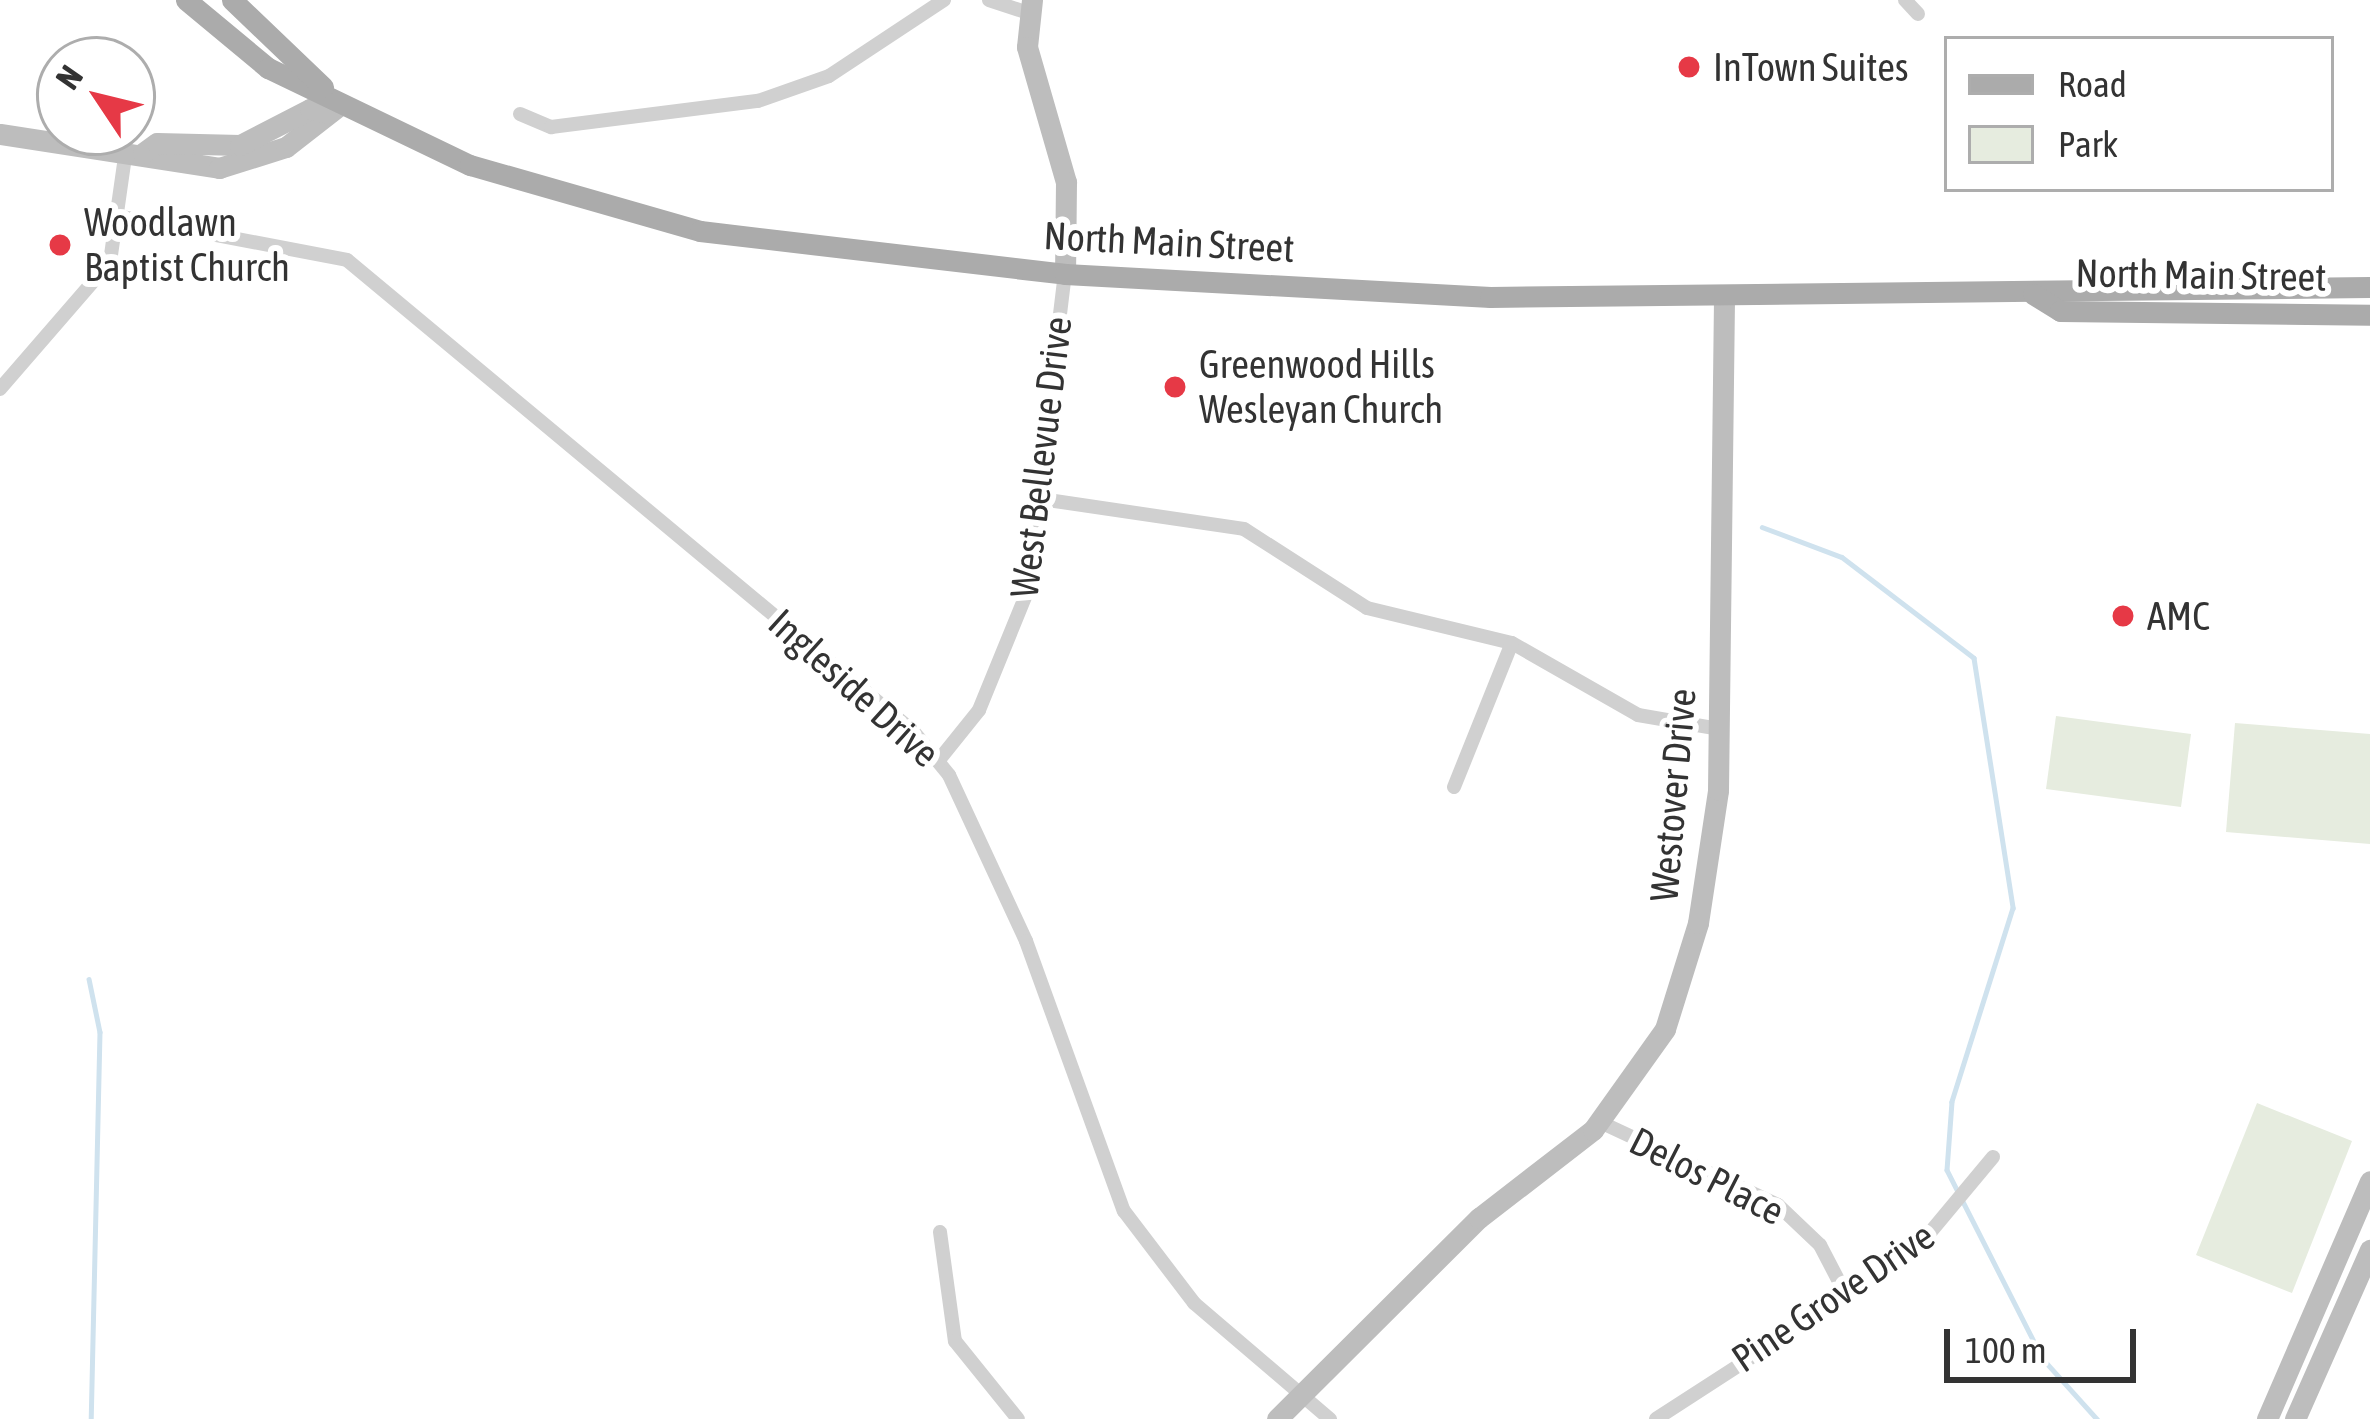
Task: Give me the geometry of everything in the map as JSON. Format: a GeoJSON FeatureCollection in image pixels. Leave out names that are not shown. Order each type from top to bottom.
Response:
{"type":"FeatureCollection","features":[{"type":"Feature","properties":{"kind":"main road"},"geometry":{"type":"LineString","coordinates":[[186,0],[232,44],[335,109]]}},
{"type":"Feature","properties":{"kind":"main road"},"geometry":{"type":"LineString","coordinates":[[232,0],[335,109]]}},
{"type":"Feature","properties":{"kind":"main road","name":"North Main Street"},"geometry":{"type":"LineString","coordinates":[[335,109],[470,165],[634,217],[1065,274],[1724,296],[2033,295],[2062,284],[2370,287]]}},
{"type":"Feature","properties":{"kind":"main road","name":"North Main Street"},"geometry":{"type":"LineString","coordinates":[[2033,295],[2060,311],[2370,315]]}},
{"type":"Feature","properties":{"kind":"street"},"geometry":{"type":"LineString","coordinates":[[520,114],[551,127],[758,101],[829,76],[944,0]]}},
{"type":"Feature","properties":{"kind":"street"},"geometry":{"type":"LineString","coordinates":[[989,0],[1030,6],[1032,70],[1066,182],[1065,274]]}},
{"type":"Feature","properties":{"kind":"street"},"geometry":{"type":"LineString","coordinates":[[1905,0],[1918,14]]}},
{"type":"Feature","properties":{"kind":"street"},"geometry":{"type":"LineString","coordinates":[[149,156],[173,164],[247,164],[335,109]]}},
{"type":"Feature","properties":{"kind":"street"},"geometry":{"type":"LineString","coordinates":[[0,134],[36,139]]}},
{"type":"Feature","properties":{"kind":"street"},"geometry":{"type":"LineString","coordinates":[[0,389],[110,262],[133,156]]}},
{"type":"Feature","properties":{"kind":"street","name":"Ingleside Drive"},"geometry":{"type":"LineString","coordinates":[[122,217],[347,260],[939,760],[1026,941],[1124,1211],[1194,1303],[1330,1419]]}},
{"type":"Feature","properties":{"kind":"street","name":"West Bellevue Drive"},"geometry":{"type":"LineString","coordinates":[[939,760],[979,710],[1016,629],[1041,499],[1065,274]]}},
{"type":"Feature","properties":{"kind":"street","name":"Westover Drive"},"geometry":{"type":"LineString","coordinates":[[1276,1419],[1479,1218],[1600,1122],[1650,1060],[1682,981],[1711,849],[1720,729],[1724,296]]}},
{"type":"Feature","properties":{"kind":"street"},"geometry":{"type":"LineString","coordinates":[[1041,499],[1226,523],[1367,608],[1512,643],[1638,716],[1720,729]]}},
{"type":"Feature","properties":{"kind":"street"},"geometry":{"type":"LineString","coordinates":[[1454,787],[1512,643]]}},
{"type":"Feature","properties":{"kind":"street","name":"Delos Place"},"geometry":{"type":"LineString","coordinates":[[1600,1122],[1778,1205],[1820,1245],[1846,1294]]}},
{"type":"Feature","properties":{"kind":"street","name":"Pine Grove Drive"},"geometry":{"type":"LineString","coordinates":[[1656,1419],[1928,1240],[1993,1157]]}},
{"type":"Feature","properties":{"kind":"street"},"geometry":{"type":"LineString","coordinates":[[2267,1419],[2370,1181]]}},
{"type":"Feature","properties":{"kind":"street"},"geometry":{"type":"LineString","coordinates":[[940,1232],[955,1341],[1018,1419]]}},
{"type":"Feature","properties":{"kind":"street"},"geometry":{"type":"LineString","coordinates":[[2295,1419],[2370,1250]]}},
{"type":"Feature","properties":{"kind":"green space"},"geometry":{"type":"Polygon","coordinates":[[[2056,716],[2191,734],[2181,807],[2046,789],[2056,716]]]}},
{"type":"Feature","properties":{"kind":"green space"},"geometry":{"type":"Polygon","coordinates":[[[2235,723],[2370,734],[2370,844],[2226,832],[2235,723]]]}},
{"type":"Feature","properties":{"kind":"green space"},"geometry":{"type":"Polygon","coordinates":[[[2257,1103],[2352,1141],[2292,1293],[2196,1255],[2257,1103]]]}},
{"type":"Feature","properties":{"kind":"waterway"},"geometry":{"type":"LineString","coordinates":[[1762,527],[1842,557],[1974,658],[2013,908],[1952,1102],[1947,1170],[2043,1359],[2097,1419]]}},
{"type":"Feature","properties":{"kind":"waterway"},"geometry":{"type":"LineString","coordinates":[[89,979],[100,1032],[91,1419]]}},
{"type":"Feature","properties":{"kind":"place","name":"InTown Suites"},"geometry":{"type":"Point","coordinates":[1689,67]}},
{"type":"Feature","properties":{"kind":"place","name":"Woodlawn Baptist Church"},"geometry":{"type":"Point","coordinates":[60,245]}},
{"type":"Feature","properties":{"kind":"place","name":"Greenwood Hills Wesleyan Church"},"geometry":{"type":"Point","coordinates":[1175,387]}},
{"type":"Feature","properties":{"kind":"place","name":"AMC"},"geometry":{"type":"Point","coordinates":[2123,616]}}]}
